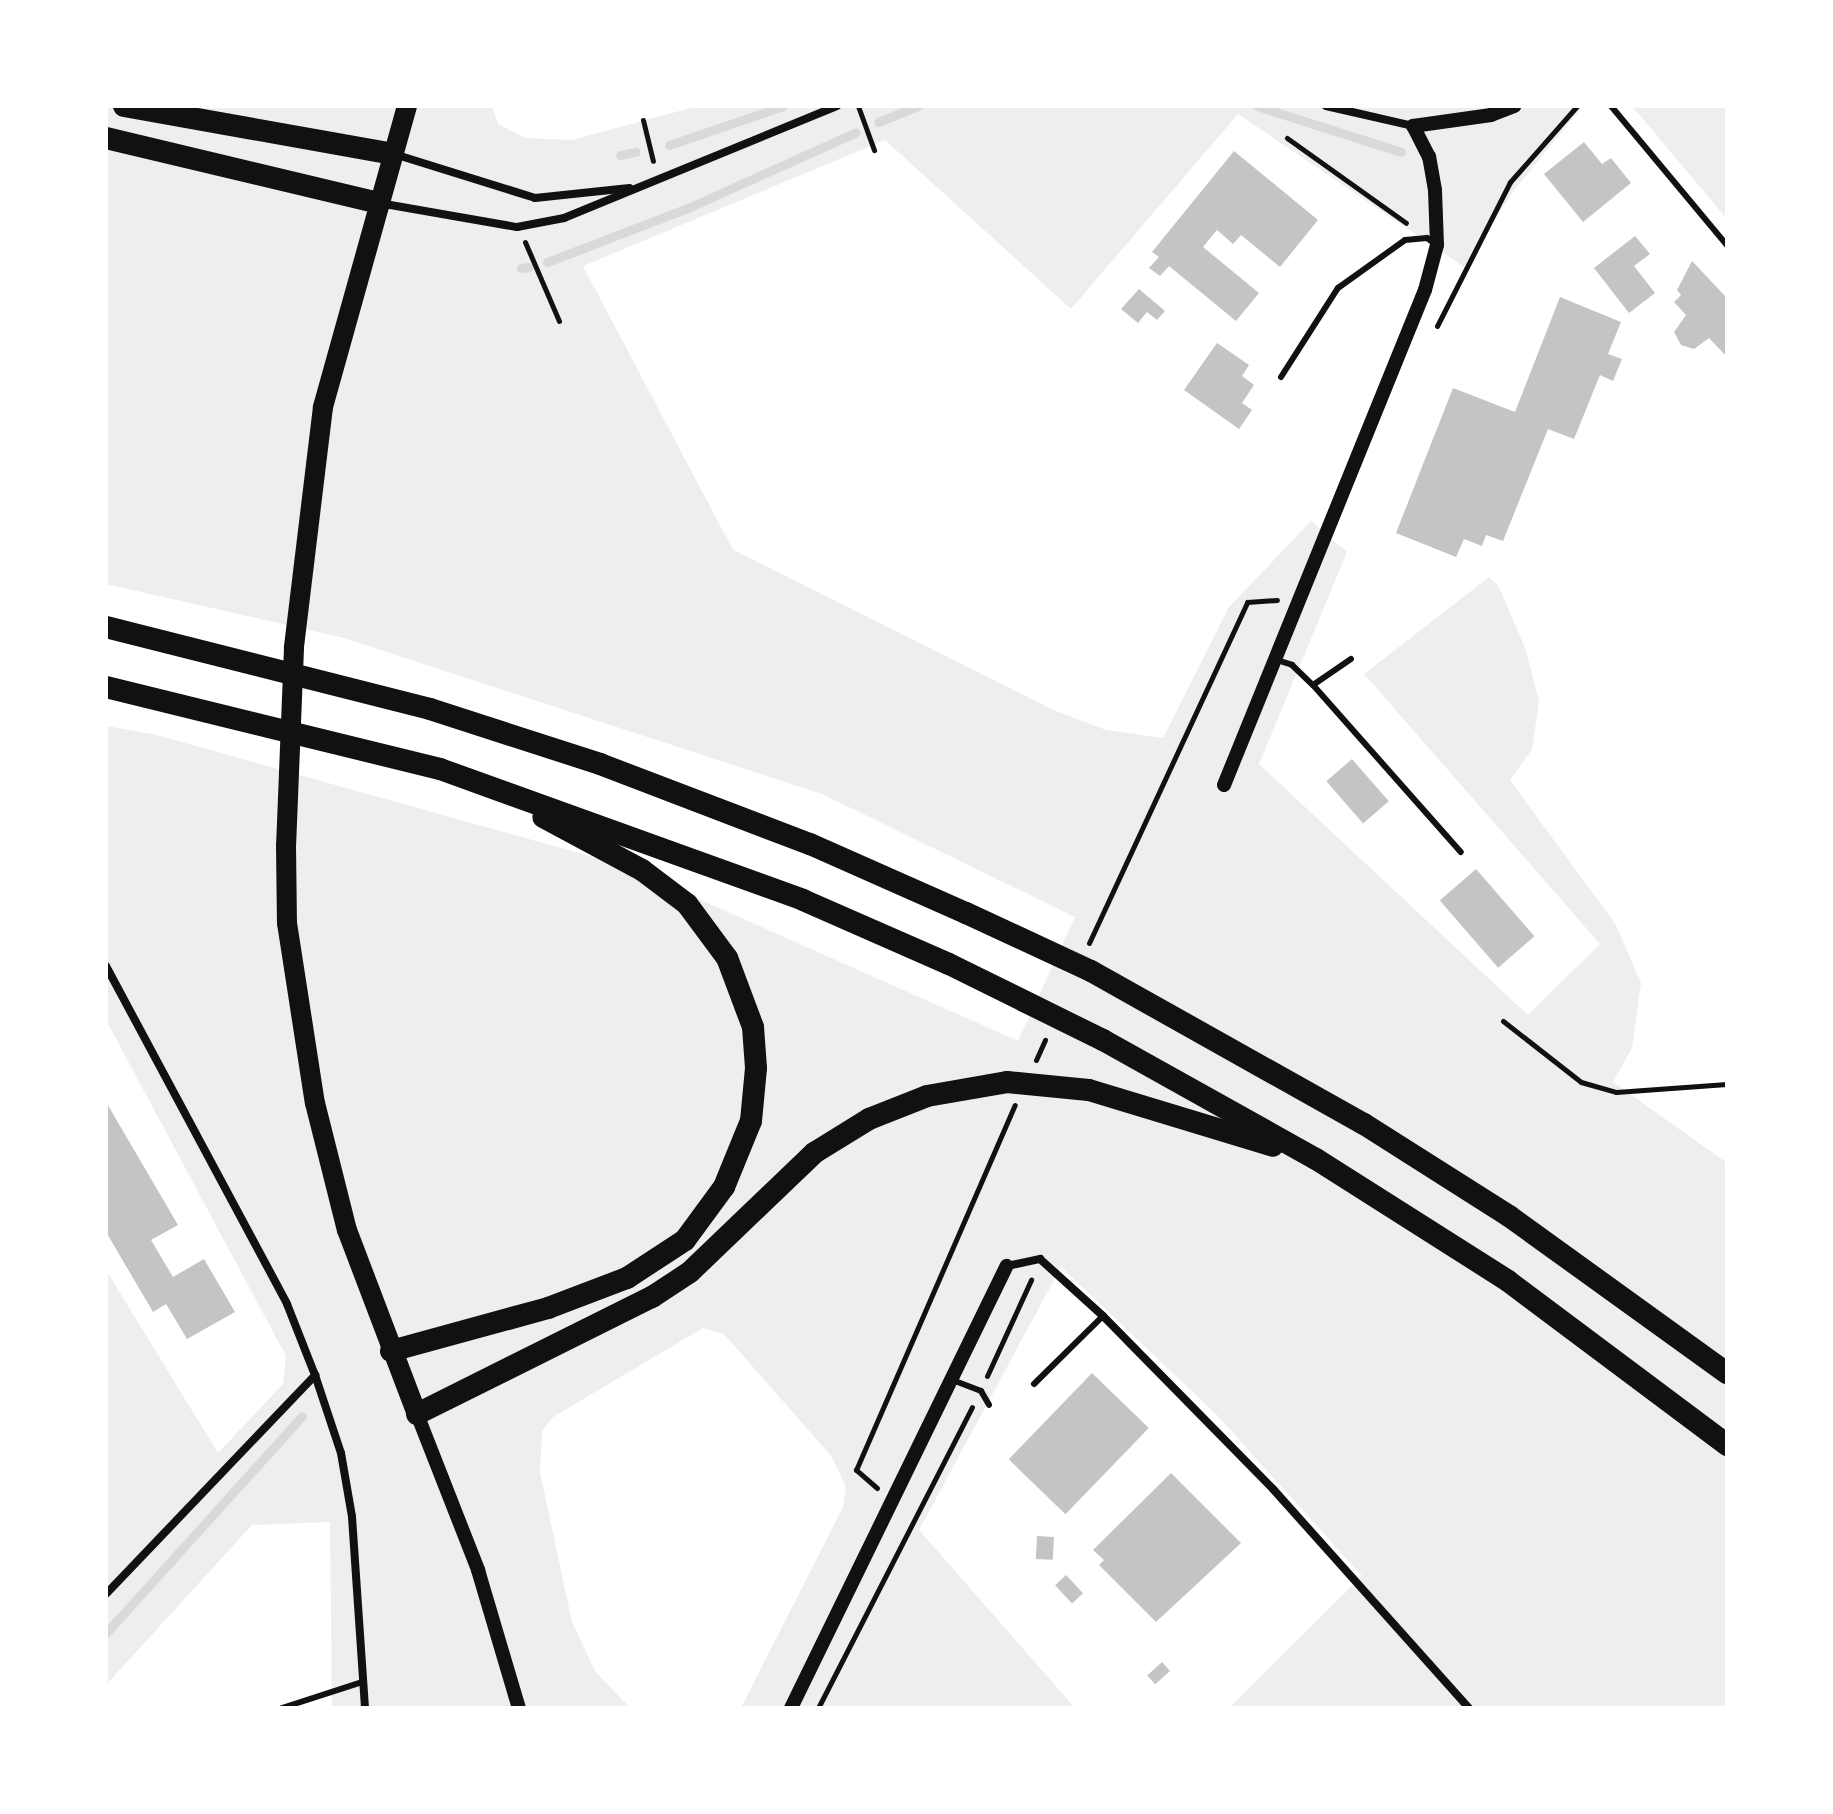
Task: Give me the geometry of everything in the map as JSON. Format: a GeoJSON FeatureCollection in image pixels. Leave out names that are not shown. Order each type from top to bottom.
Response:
{"type":"FeatureCollection","features":[{"type":"Feature","properties":{"kind":"highway"},"geometry":{"type":"LineString","coordinates":[[124,106],[393,154]]}},
{"type":"Feature","properties":{"kind":"highway"},"geometry":{"type":"LineString","coordinates":[[106,138],[379,203]]}},
{"type":"Feature","properties":{"kind":"highway"},"geometry":{"type":"LineString","coordinates":[[106,627],[430,709],[600,764],[810,844],[980,919],[1214,1036],[1364,1124],[1509,1216],[1727,1373]]}},
{"type":"Feature","properties":{"kind":"highway"},"geometry":{"type":"LineString","coordinates":[[106,687],[440,769],[803,900],[949,964],[1103,1040],[1316,1159],[1508,1281],[1727,1445]]}},
{"type":"Feature","properties":{"kind":"highway"},"geometry":{"type":"LineString","coordinates":[[391,1351],[548,1308],[627,1278],[685,1240],[724,1187],[751,1121],[756,1068],[753,1027],[727,958],[687,904],[642,870],[489,787]]}},
{"type":"Feature","properties":{"kind":"highway"},"geometry":{"type":"LineString","coordinates":[[417,1414],[652,1297],[690,1272],[814,1153],[869,1119],[927,1096],[1007,1082],[1089,1090],[1316,1159]]}},
{"type":"Feature","properties":{"kind":"main road"},"geometry":{"type":"LineString","coordinates":[[407,106],[323,407],[304,534],[288,727],[286,845],[287,923],[315,1103],[347,1230],[417,1414]]}},
{"type":"Feature","properties":{"kind":"street"},"geometry":{"type":"LineString","coordinates":[[379,203],[517,227],[564,218],[837,106]]}},
{"type":"Feature","properties":{"kind":"street"},"geometry":{"type":"LineString","coordinates":[[1326,106],[1413,126],[1491,115],[1514,106]]}},
{"type":"Feature","properties":{"kind":"street"},"geometry":{"type":"LineString","coordinates":[[1224,785],[1271,658],[1425,290],[1437,245],[1429,157],[1413,126]]}},
{"type":"Feature","properties":{"kind":"street"},"geometry":{"type":"LineString","coordinates":[[393,154],[535,198],[642,187]]}},
{"type":"Feature","properties":{"kind":"street"},"geometry":{"type":"LineString","coordinates":[[106,966],[287,1304],[315,1375],[341,1453],[352,1517],[365,1708]]}},
{"type":"Feature","properties":{"kind":"street"},"geometry":{"type":"LineString","coordinates":[[791,1708],[955,1381],[1007,1266],[1018,1260],[1040,1259],[1103,1316],[1273,1489],[1469,1708]]}},
{"type":"Feature","properties":{"kind":"street"},"geometry":{"type":"LineString","coordinates":[[106,1594],[315,1375]]}},
{"type":"Feature","properties":{"kind":"street"},"geometry":{"type":"LineString","coordinates":[[417,1414],[483,1584],[519,1708]]}},
{"type":"Feature","properties":{"kind":"lane"},"geometry":{"type":"LineString","coordinates":[[1611,106],[1727,245]]}},
{"type":"Feature","properties":{"kind":"lane"},"geometry":{"type":"LineString","coordinates":[[1281,377],[1338,288],[1405,240],[1427,238],[1437,245]]}},
{"type":"Feature","properties":{"kind":"lane"},"geometry":{"type":"LineString","coordinates":[[1271,658],[1292,665],[1313,685],[1461,852]]}},
{"type":"Feature","properties":{"kind":"lane"},"geometry":{"type":"LineString","coordinates":[[1313,685],[1351,659]]}},
{"type":"Feature","properties":{"kind":"lane"},"geometry":{"type":"LineString","coordinates":[[1034,1384],[1103,1316]]}},
{"type":"Feature","properties":{"kind":"lane"},"geometry":{"type":"LineString","coordinates":[[955,1381],[981,1391],[989,1405]]}},
{"type":"Feature","properties":{"kind":"lane"},"geometry":{"type":"LineString","coordinates":[[1265,1495],[1273,1489]]}},
{"type":"Feature","properties":{"kind":"lane"},"geometry":{"type":"LineString","coordinates":[[282,1708],[362,1682]]}},
{"type":"Feature","properties":{"kind":"path"},"geometry":{"type":"LineString","coordinates":[[858,106],[874,150]]}},
{"type":"Feature","properties":{"kind":"path"},"geometry":{"type":"LineString","coordinates":[[1510,182],[1577,106]]}},
{"type":"Feature","properties":{"kind":"path"},"geometry":{"type":"LineString","coordinates":[[643,120],[658,182]]}},
{"type":"Feature","properties":{"kind":"path"},"geometry":{"type":"LineString","coordinates":[[1287,138],[1437,245]]}},
{"type":"Feature","properties":{"kind":"path"},"geometry":{"type":"LineString","coordinates":[[517,227],[559,321]]}},
{"type":"Feature","properties":{"kind":"path"},"geometry":{"type":"LineString","coordinates":[[1119,877],[1247,602],[1280,600],[1294,605]]}},
{"type":"Feature","properties":{"kind":"path"},"geometry":{"type":"LineString","coordinates":[[1503,1021],[1581,1082],[1616,1092],[1727,1084]]}},
{"type":"Feature","properties":{"kind":"path"},"geometry":{"type":"LineString","coordinates":[[856,1470],[985,1171]]}},
{"type":"Feature","properties":{"kind":"path"},"geometry":{"type":"LineString","coordinates":[[818,1708],[908,1526]]}},
{"type":"Feature","properties":{"kind":"shaded area"},"geometry":{"type":"Polygon","coordinates":[[[106,106],[492,106],[498,124],[525,138],[572,140],[698,106],[1583,106],[1515,189],[1464,267],[1238,114],[1071,309],[885,140],[583,266],[733,550],[1051,709],[1106,730],[1163,738],[1229,607],[1311,521],[1347,552],[1259,764],[1528,1015],[1600,944],[1364,674],[1489,577],[1498,585],[1525,648],[1539,701],[1532,749],[1510,780],[1616,925],[1641,983],[1632,1048],[1613,1082],[1727,1163],[1727,1708],[1229,1708],[1362,1576],[1216,1414],[1061,1267],[919,1530],[1075,1708],[741,1708],[843,1507],[846,1487],[832,1457],[724,1334],[703,1328],[553,1417],[542,1431],[540,1472],[572,1622],[595,1671],[630,1708],[332,1708],[330,1522],[252,1525],[106,1685],[106,1270],[218,1453],[283,1384],[286,1356],[106,1020],[106,726],[153,734],[622,865],[1018,1041],[1075,917],[822,794],[344,638],[106,584],[106,106]]]}},
{"type":"Feature","properties":{"kind":"shaded area"},"geometry":{"type":"Polygon","coordinates":[[[1632,106],[1727,106],[1727,219],[1632,106]]]}},
{"type":"Feature","properties":{"kind":"building"},"geometry":{"type":"Polygon","coordinates":[[[1584,142],[1602,164],[1611,158],[1631,183],[1583,222],[1544,174],[1584,142]]]}},
{"type":"Feature","properties":{"kind":"building"},"geometry":{"type":"Polygon","coordinates":[[[1234,151],[1318,220],[1280,267],[1241,235],[1233,244],[1217,230],[1203,247],[1259,293],[1236,321],[1169,266],[1160,276],[1149,268],[1159,257],[1152,252],[1234,151]]]}},
{"type":"Feature","properties":{"kind":"building"},"geometry":{"type":"Polygon","coordinates":[[[1635,236],[1650,254],[1634,266],[1655,293],[1629,313],[1594,268],[1635,236]]]}},
{"type":"Feature","properties":{"kind":"building"},"geometry":{"type":"Polygon","coordinates":[[[1692,261],[1727,298],[1727,357],[1709,338],[1694,349],[1681,345],[1674,332],[1686,315],[1674,302],[1681,295],[1677,290],[1692,261]]]}},
{"type":"Feature","properties":{"kind":"building"},"geometry":{"type":"Polygon","coordinates":[[[1139,289],[1165,311],[1157,320],[1147,312],[1138,323],[1121,309],[1139,289]]]}},
{"type":"Feature","properties":{"kind":"building"},"geometry":{"type":"Polygon","coordinates":[[[1560,297],[1621,322],[1608,354],[1622,359],[1613,381],[1600,375],[1574,439],[1548,429],[1503,541],[1486,535],[1482,546],[1464,539],[1456,557],[1396,533],[1453,388],[1515,412],[1560,297]]]}},
{"type":"Feature","properties":{"kind":"building"},"geometry":{"type":"Polygon","coordinates":[[[1217,343],[1249,365],[1242,376],[1254,385],[1242,403],[1252,410],[1239,429],[1184,390],[1217,343]]]}},
{"type":"Feature","properties":{"kind":"building"},"geometry":{"type":"Polygon","coordinates":[[[1352,759],[1389,801],[1363,824],[1326,781],[1352,759]]]}},
{"type":"Feature","properties":{"kind":"building"},"geometry":{"type":"Polygon","coordinates":[[[1476,869],[1534,936],[1498,968],[1440,900],[1476,869]]]}},
{"type":"Feature","properties":{"kind":"building"},"geometry":{"type":"Polygon","coordinates":[[[106,1102],[178,1225],[151,1240],[173,1277],[204,1259],[235,1312],[187,1339],[166,1304],[153,1312],[106,1232],[106,1102]]]}},
{"type":"Feature","properties":{"kind":"building"},"geometry":{"type":"Polygon","coordinates":[[[1092,1373],[1149,1428],[1065,1514],[1009,1459],[1092,1373]]]}},
{"type":"Feature","properties":{"kind":"building"},"geometry":{"type":"Polygon","coordinates":[[[1171,1473],[1241,1543],[1156,1622],[1099,1565],[1104,1560],[1093,1550],[1171,1473]]]}},
{"type":"Feature","properties":{"kind":"building"},"geometry":{"type":"Polygon","coordinates":[[[1037,1536],[1054,1537],[1053,1560],[1036,1559],[1037,1536]]]}},
{"type":"Feature","properties":{"kind":"building"},"geometry":{"type":"Polygon","coordinates":[[[1066,1575],[1083,1593],[1072,1604],[1055,1585],[1066,1575]]]}},
{"type":"Feature","properties":{"kind":"building"},"geometry":{"type":"Polygon","coordinates":[[[1162,1662],[1170,1671],[1155,1684],[1147,1675],[1162,1662]]]}},
{"type":"Feature","properties":{"kind":"waterway"},"geometry":{"type":"LineString","coordinates":[[669,145],[783,106]]}},
{"type":"Feature","properties":{"kind":"waterway"},"geometry":{"type":"LineString","coordinates":[[878,122],[918,106]]}},
{"type":"Feature","properties":{"kind":"waterway"},"geometry":{"type":"LineString","coordinates":[[1257,106],[1401,152]]}},
{"type":"Feature","properties":{"kind":"waterway"},"geometry":{"type":"LineString","coordinates":[[547,262],[688,208],[856,132]]}},
{"type":"Feature","properties":{"kind":"waterway"},"geometry":{"type":"LineString","coordinates":[[620,155],[636,152]]}},
{"type":"Feature","properties":{"kind":"waterway"},"geometry":{"type":"LineString","coordinates":[[521,268],[529,267]]}},
{"type":"Feature","properties":{"kind":"waterway"},"geometry":{"type":"LineString","coordinates":[[106,1633],[302,1416]]}}]}
